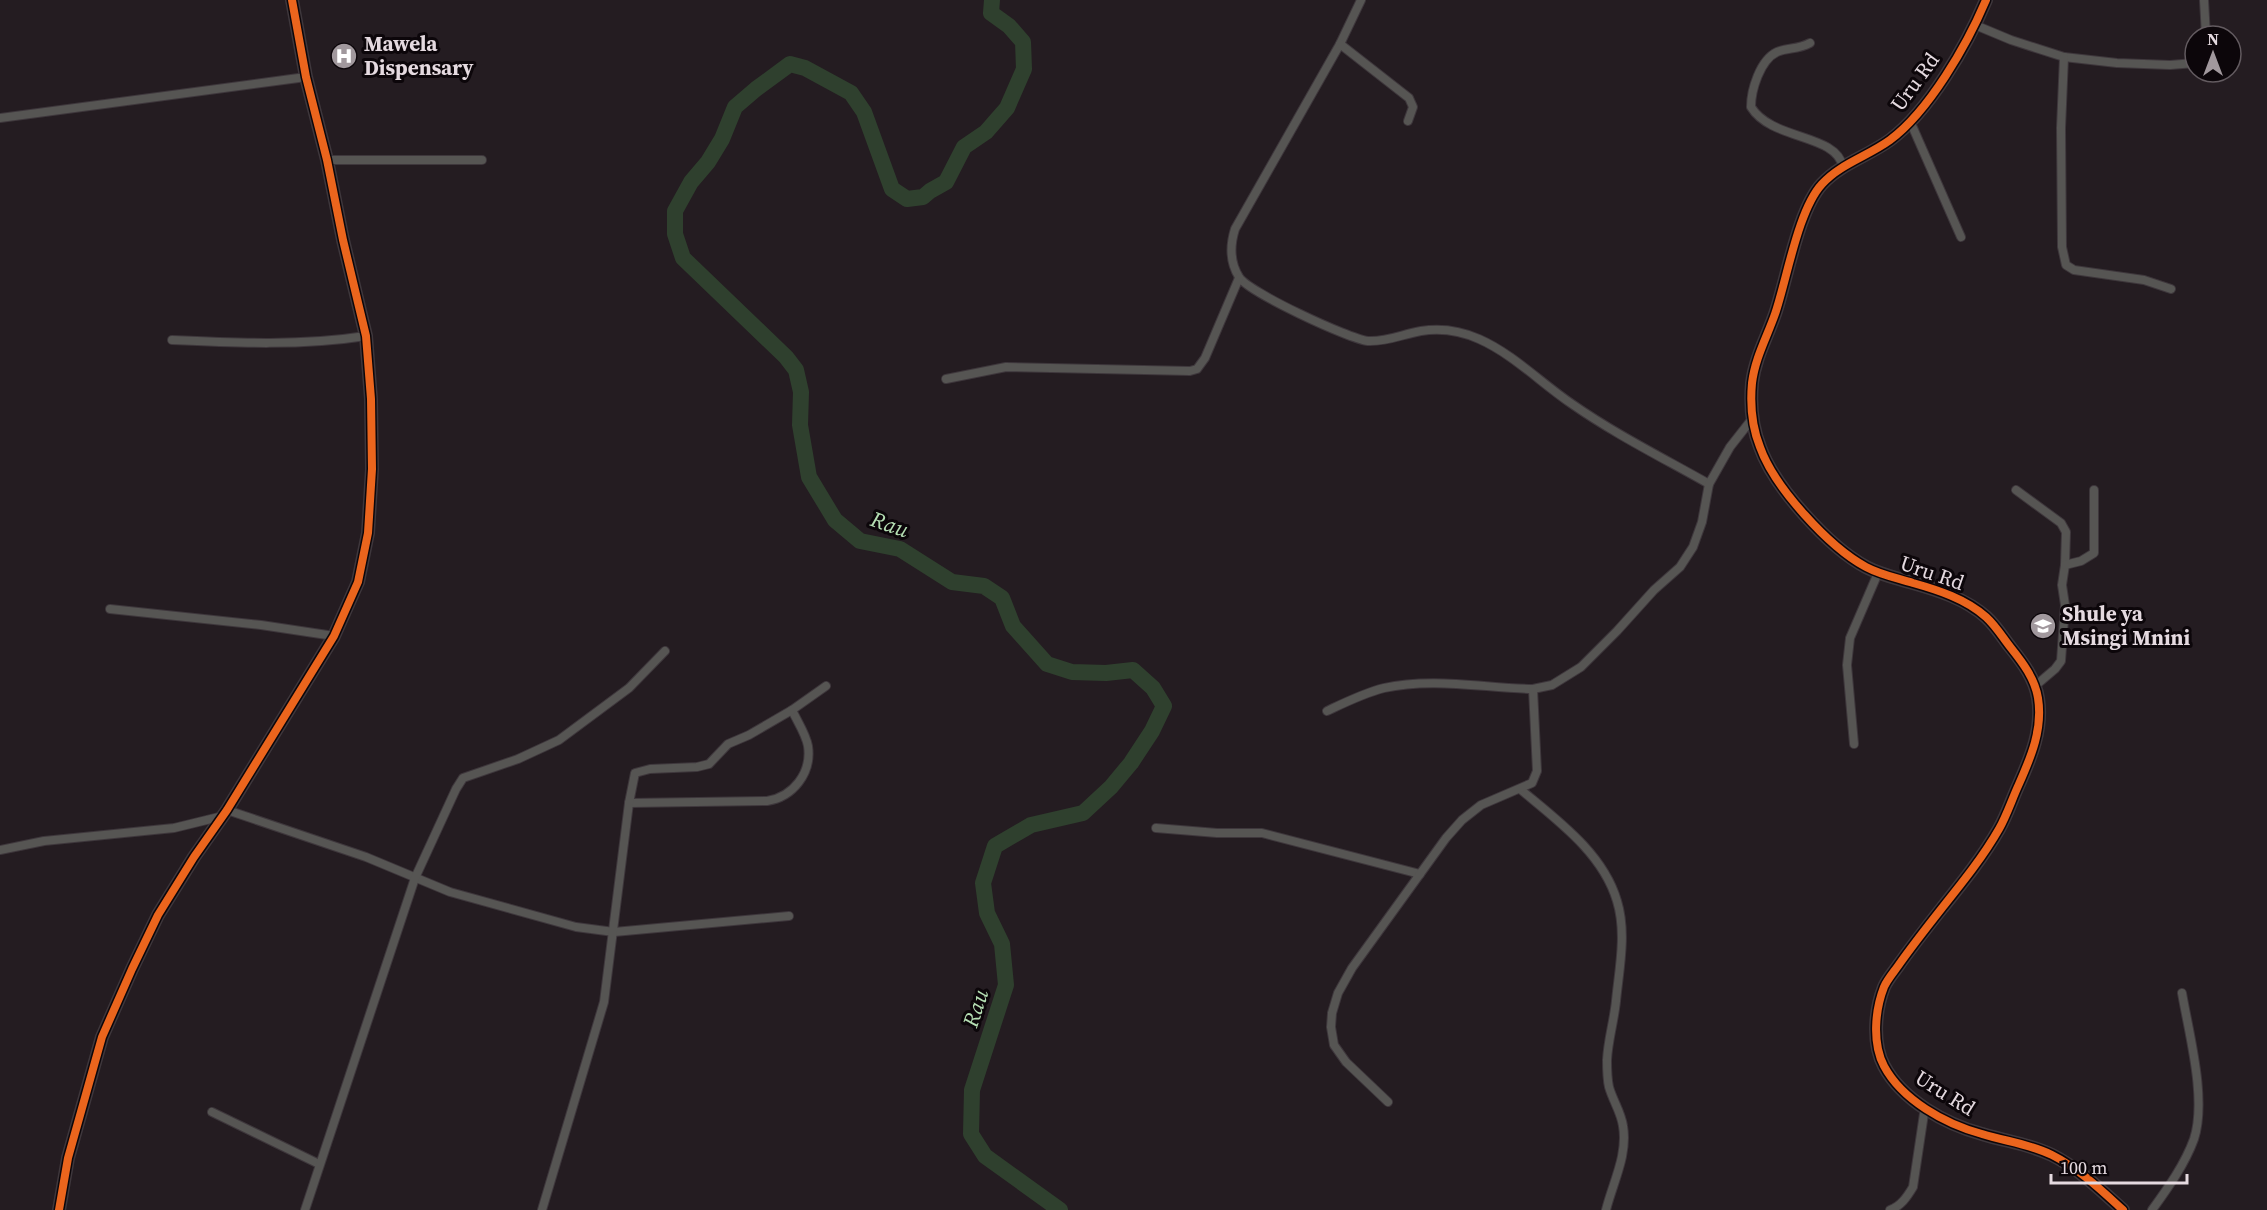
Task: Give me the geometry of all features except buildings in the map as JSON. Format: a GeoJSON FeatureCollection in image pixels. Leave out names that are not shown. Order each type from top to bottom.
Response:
{"type":"FeatureCollection","features":[{"type":"Feature","properties":{"kind":"street"},"geometry":{"type":"LineString","coordinates":[[59,1210],[68,1158],[102,1037],[111,1015],[158,915],[194,857],[226,813],[334,636],[358,582],[368,533],[372,469],[371,399],[366,336],[306,77],[292,0]]}},
{"type":"Feature","properties":{"kind":"street"},"geometry":{"type":"LineString","coordinates":[[1361,0],[1340,44],[1235,229],[1231,244],[1232,259],[1239,278],[1267,297],[1333,329],[1364,340],[1380,341],[1421,331],[1441,330],[1479,339],[1573,405],[1709,484]]}},
{"type":"Feature","properties":{"kind":"street","name":"Uru Rd"},"geometry":{"type":"LineString","coordinates":[[1986,0],[1975,25],[1950,67],[1903,130],[1886,143],[1844,167],[1818,188],[1802,222],[1774,315],[1758,356],[1752,384],[1752,419],[1760,450],[1778,481],[1797,506],[1848,556],[1878,573],[1938,591],[1976,609],[1990,620],[2023,663],[2035,686],[2040,711],[2033,752],[2001,827],[1885,985],[1877,1013],[1879,1056],[1891,1078],[1905,1094],[1924,1107],[1972,1131],[2022,1143],[2056,1157],[2096,1185],[2122,1210]]}},
{"type":"Feature","properties":{"kind":"street"},"geometry":{"type":"LineString","coordinates":[[2204,0],[2205,24]]}},
{"type":"Feature","properties":{"kind":"street"},"geometry":{"type":"LineString","coordinates":[[1975,25],[2011,40],[2064,57],[2117,63],[2183,64]]}},
{"type":"Feature","properties":{"kind":"street"},"geometry":{"type":"LineString","coordinates":[[1810,43],[1799,49],[1778,51],[1771,57],[1763,67],[1753,89],[1751,107],[1756,116],[1769,125],[1832,149],[1842,159],[1844,167]]}},
{"type":"Feature","properties":{"kind":"street"},"geometry":{"type":"LineString","coordinates":[[1340,44],[1408,98],[1413,107],[1408,121]]}},
{"type":"Feature","properties":{"kind":"street"},"geometry":{"type":"LineString","coordinates":[[2064,57],[2061,128],[2062,235],[2066,265],[2074,270],[2144,280],[2171,289]]}},
{"type":"Feature","properties":{"kind":"street"},"geometry":{"type":"LineString","coordinates":[[0,118],[306,77]]}},
{"type":"Feature","properties":{"kind":"street"},"geometry":{"type":"LineString","coordinates":[[1910,121],[1961,237]]}},
{"type":"Feature","properties":{"kind":"street"},"geometry":{"type":"LineString","coordinates":[[327,160],[482,160]]}},
{"type":"Feature","properties":{"kind":"street"},"geometry":{"type":"LineString","coordinates":[[946,379],[1006,367],[1190,371],[1197,369],[1205,358],[1239,278]]}},
{"type":"Feature","properties":{"kind":"street"},"geometry":{"type":"LineString","coordinates":[[172,340],[288,343],[366,336]]}},
{"type":"Feature","properties":{"kind":"street"},"geometry":{"type":"LineString","coordinates":[[1328,711],[1383,688],[1408,684],[1533,689],[1552,685],[1581,667],[1654,590],[1680,567],[1693,547],[1702,522],[1709,484],[1730,447],[1752,419]]}},
{"type":"Feature","properties":{"kind":"street"},"geometry":{"type":"LineString","coordinates":[[2016,490],[2065,528],[2065,565],[2062,585],[2065,604],[2061,661],[2035,686]]}},
{"type":"Feature","properties":{"kind":"street"},"geometry":{"type":"LineString","coordinates":[[2065,565],[2081,561],[2094,553],[2094,490]]}},
{"type":"Feature","properties":{"kind":"street"},"geometry":{"type":"LineString","coordinates":[[1854,744],[1847,665],[1850,638],[1878,573]]}},
{"type":"Feature","properties":{"kind":"street"},"geometry":{"type":"LineString","coordinates":[[110,609],[261,624],[334,636]]}},
{"type":"Feature","properties":{"kind":"street"},"geometry":{"type":"LineString","coordinates":[[305,1210],[415,878],[449,801],[464,778],[518,759],[559,740],[628,688],[665,651]]}},
{"type":"Feature","properties":{"kind":"street"},"geometry":{"type":"LineString","coordinates":[[542,1210],[604,1002],[634,776],[650,768],[697,767],[709,764],[728,744],[749,735],[792,710],[826,686]]}},
{"type":"Feature","properties":{"kind":"street"},"geometry":{"type":"LineString","coordinates":[[1388,1102],[1346,1062],[1334,1045],[1331,1027],[1332,1013],[1338,993],[1352,968],[1446,838],[1462,820],[1481,805],[1532,783],[1537,771],[1533,689]]}},
{"type":"Feature","properties":{"kind":"street"},"geometry":{"type":"LineString","coordinates":[[629,803],[780,799],[802,779],[807,760],[808,746],[792,710]]}},
{"type":"Feature","properties":{"kind":"street"},"geometry":{"type":"LineString","coordinates":[[1520,789],[1559,822],[1589,853],[1608,880],[1618,902],[1622,932],[1616,1007],[1607,1052],[1607,1073],[1610,1088],[1619,1108],[1624,1142],[1622,1160],[1606,1210]]}},
{"type":"Feature","properties":{"kind":"street"},"geometry":{"type":"LineString","coordinates":[[0,850],[44,842],[174,828],[226,813],[366,857],[450,892],[576,927],[614,932],[789,915]]}},
{"type":"Feature","properties":{"kind":"street"},"geometry":{"type":"LineString","coordinates":[[1156,828],[1270,835],[1420,874]]}},
{"type":"Feature","properties":{"kind":"street"},"geometry":{"type":"LineString","coordinates":[[2152,1210],[2183,1163],[2194,1138],[2198,1117],[2198,1091],[2182,993]]}},
{"type":"Feature","properties":{"kind":"street"},"geometry":{"type":"LineString","coordinates":[[1890,1210],[1896,1208],[1907,1197],[1913,1187],[1924,1107]]}},
{"type":"Feature","properties":{"kind":"street"},"geometry":{"type":"LineString","coordinates":[[212,1112],[320,1164]]}},
{"type":"Feature","properties":{"kind":"waterway","name":"Rau"},"geometry":{"type":"LineString","coordinates":[[992,0],[991,13],[1009,26],[1023,42],[1024,69],[1007,108],[986,132],[964,147],[946,182],[923,197],[907,199],[892,189],[864,112],[851,93],[805,68],[790,64],[735,107],[722,139],[708,162],[691,182],[675,211],[675,234],[683,258],[786,357],[796,370],[801,392],[800,425],[809,477],[835,520],[860,541],[900,549],[952,582],[984,586],[1002,598],[1013,626],[1047,664],[1072,672],[1106,673],[1133,670],[1153,688],[1164,706],[1152,731],[1131,763],[1111,787],[1083,813],[1031,825],[995,846],[983,883],[987,913],[1002,944],[1006,985],[972,1090],[971,1134],[985,1156],[1060,1210]]}},
{"type":"Feature","properties":{"kind":"cycle path"},"geometry":{"type":"LineString","coordinates":[[59,1210],[68,1158],[102,1037],[132,969],[158,915],[227,810],[334,636],[358,582],[368,533],[372,469],[371,399],[366,336],[306,77],[292,0]]}},
{"type":"Feature","properties":{"kind":"cycle path"},"geometry":{"type":"LineString","coordinates":[[1986,0],[1958,56],[1919,112],[1890,140],[1829,177],[1806,210],[1775,314],[1756,365],[1752,383],[1752,416],[1757,439],[1777,480],[1820,531],[1851,558],[1866,567],[1942,592],[1961,600],[1986,617],[2024,665],[2038,698],[2039,721],[2035,742],[2002,824],[1979,860],[1884,987],[1876,1026],[1876,1037],[1884,1066],[1902,1090],[1939,1117],[1968,1130],[2026,1145],[2062,1160],[2098,1187],[2123,1210]]}},
{"type":"Feature","properties":{"kind":"place","name":"Mawela Dispensary"},"geometry":{"type":"Point","coordinates":[344,56]}},
{"type":"Feature","properties":{"kind":"place","name":"Shule ya Msingi Mnini"},"geometry":{"type":"Point","coordinates":[2043,626]}}]}
